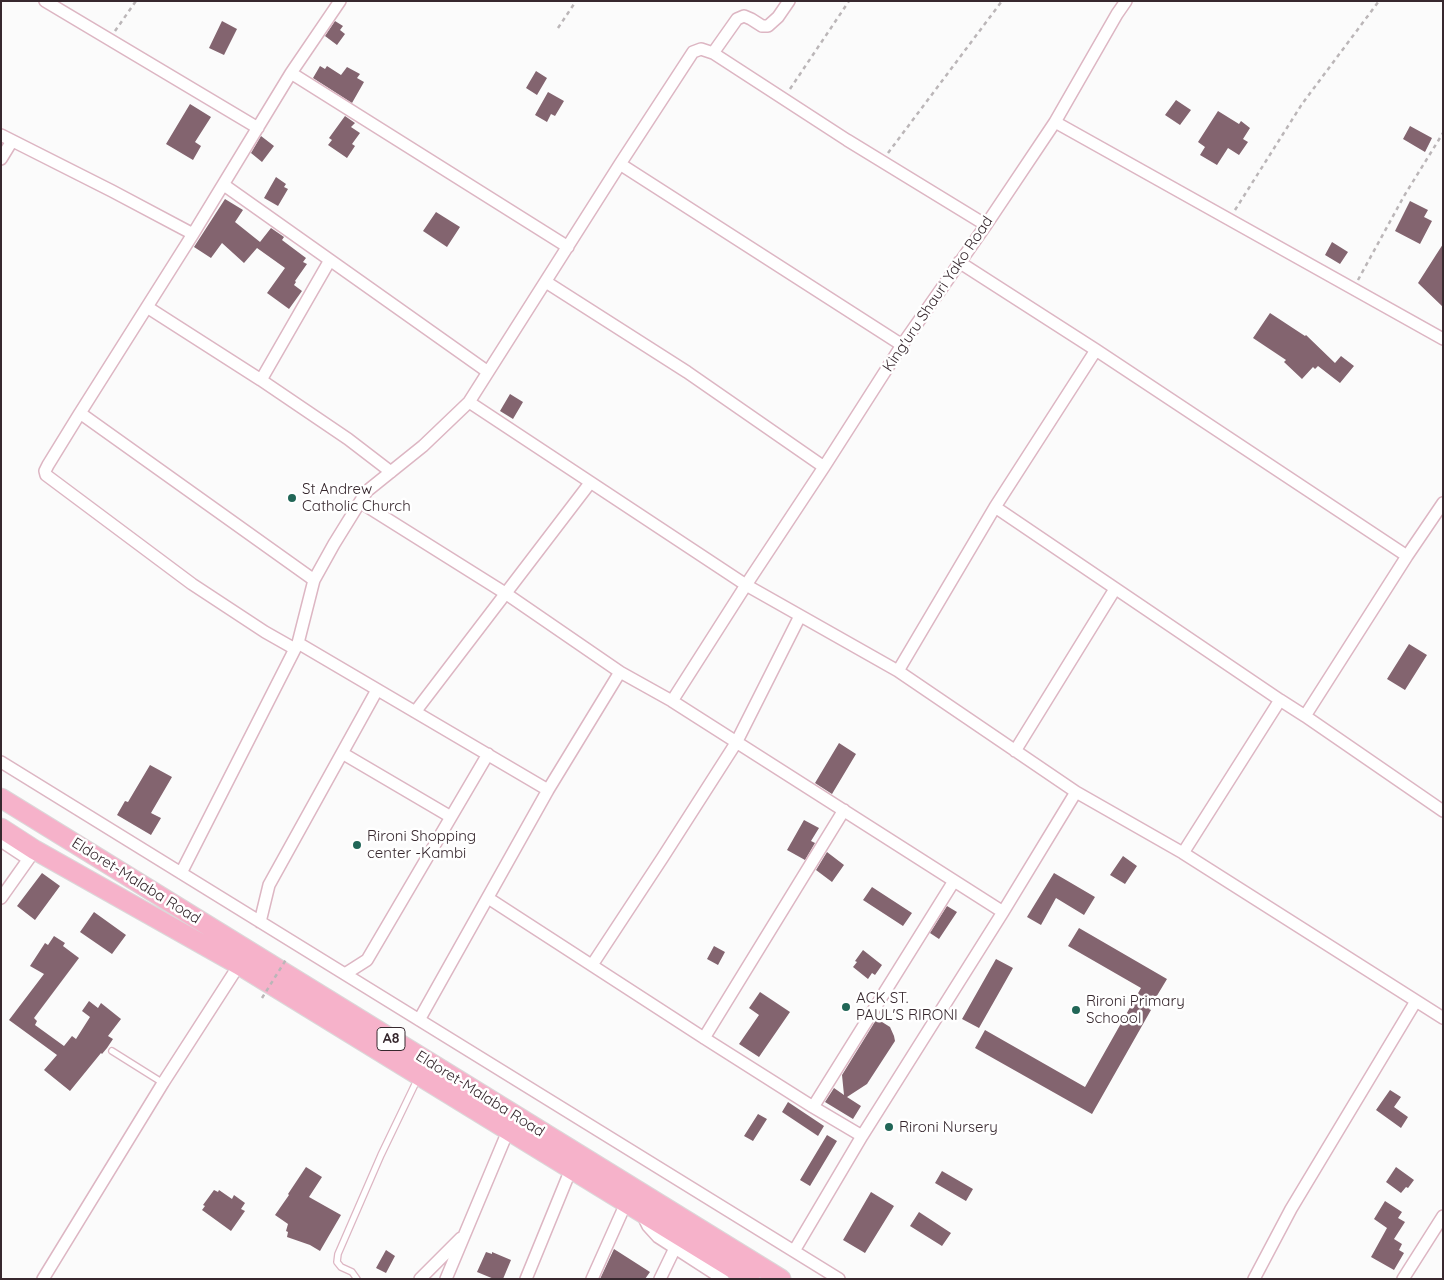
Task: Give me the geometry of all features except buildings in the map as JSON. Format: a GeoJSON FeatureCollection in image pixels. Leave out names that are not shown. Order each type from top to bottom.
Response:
{"type":"FeatureCollection","features":[{"type":"Feature","properties":{"kind":"highway","name":"Eldoret-Malaba Road"},"geometry":{"type":"LineString","coordinates":[[1,798],[781,1279]]}},
{"type":"Feature","properties":{"kind":"highway","name":"Eldoret-Malaba Road"},"geometry":{"type":"LineString","coordinates":[[1,828],[32,854],[239,966],[750,1279]]}},
{"type":"Feature","properties":{"kind":"street"},"geometry":{"type":"LineString","coordinates":[[340,1],[290,73],[224,185],[48,465],[45,471],[46,475],[192,584],[265,632],[297,646],[377,690],[548,790]]}},
{"type":"Feature","properties":{"kind":"street"},"geometry":{"type":"LineString","coordinates":[[713,53],[737,19],[744,16],[762,26],[768,26],[778,17],[790,1]]}},
{"type":"Feature","properties":{"kind":"street","name":"King'uru Shauri Yako Road"},"geometry":{"type":"LineString","coordinates":[[672,701],[902,345],[1055,122],[1126,1]]}},
{"type":"Feature","properties":{"kind":"street"},"geometry":{"type":"LineString","coordinates":[[53,3],[109,39],[258,128]]}},
{"type":"Feature","properties":{"kind":"street"},"geometry":{"type":"LineString","coordinates":[[181,873],[297,646],[314,580],[360,502],[367,492],[423,446],[470,402],[693,52],[701,49],[713,53],[882,162],[986,225]]}},
{"type":"Feature","properties":{"kind":"street"},"geometry":{"type":"LineString","coordinates":[[290,73],[568,247]]}},
{"type":"Feature","properties":{"kind":"street"},"geometry":{"type":"LineString","coordinates":[[1055,122],[1443,339]]}},
{"type":"Feature","properties":{"kind":"street"},"geometry":{"type":"LineString","coordinates":[[1,159],[6,138],[193,234]]}},
{"type":"Feature","properties":{"kind":"street"},"geometry":{"type":"LineString","coordinates":[[620,164],[902,345]]}},
{"type":"Feature","properties":{"kind":"street"},"geometry":{"type":"LineString","coordinates":[[224,185],[488,372]]}},
{"type":"Feature","properties":{"kind":"street"},"geometry":{"type":"LineString","coordinates":[[261,380],[330,260]]}},
{"type":"Feature","properties":{"kind":"street"},"geometry":{"type":"LineString","coordinates":[[959,262],[1096,350],[1407,556]]}},
{"type":"Feature","properties":{"kind":"street"},"geometry":{"type":"LineString","coordinates":[[546,282],[687,372],[824,467]]}},
{"type":"Feature","properties":{"kind":"street"},"geometry":{"type":"LineString","coordinates":[[147,307],[261,380],[348,439],[391,472]]}},
{"type":"Feature","properties":{"kind":"street"},"geometry":{"type":"LineString","coordinates":[[898,671],[996,508],[1096,350]]}},
{"type":"Feature","properties":{"kind":"street"},"geometry":{"type":"LineString","coordinates":[[470,402],[746,585],[898,671],[1076,792],[1183,853],[1443,1018]]}},
{"type":"Feature","properties":{"kind":"street"},"geometry":{"type":"LineString","coordinates":[[80,413],[314,580]]}},
{"type":"Feature","properties":{"kind":"street"},"geometry":{"type":"LineString","coordinates":[[415,712],[590,483]]}},
{"type":"Feature","properties":{"kind":"street"},"geometry":{"type":"LineString","coordinates":[[360,502],[505,593],[620,672],[672,701],[1003,912]]}},
{"type":"Feature","properties":{"kind":"street"},"geometry":{"type":"LineString","coordinates":[[1305,716],[1443,503]]}},
{"type":"Feature","properties":{"kind":"street"},"geometry":{"type":"LineString","coordinates":[[996,508],[1443,811]]}},
{"type":"Feature","properties":{"kind":"street"},"geometry":{"type":"LineString","coordinates":[[1015,751],[1116,589]]}},
{"type":"Feature","properties":{"kind":"street"},"geometry":{"type":"LineString","coordinates":[[592,965],[664,857],[736,743],[800,616]]}},
{"type":"Feature","properties":{"kind":"street"},"geometry":{"type":"LineString","coordinates":[[419,1020],[548,790],[620,672]]}},
{"type":"Feature","properties":{"kind":"street"},"geometry":{"type":"LineString","coordinates":[[260,922],[269,885],[377,690]]}},
{"type":"Feature","properties":{"kind":"street"},"geometry":{"type":"LineString","coordinates":[[1183,853],[1280,700]]}},
{"type":"Feature","properties":{"kind":"street"},"geometry":{"type":"LineString","coordinates":[[342,753],[451,817]]}},
{"type":"Feature","properties":{"kind":"street"},"geometry":{"type":"LineString","coordinates":[[345,974],[367,960],[488,754]]}},
{"type":"Feature","properties":{"kind":"street"},"geometry":{"type":"LineString","coordinates":[[1,762],[839,1279]]}},
{"type":"Feature","properties":{"kind":"street"},"geometry":{"type":"LineString","coordinates":[[794,1251],[862,1136],[1076,792]]}},
{"type":"Feature","properties":{"kind":"street"},"geometry":{"type":"LineString","coordinates":[[704,1038],[844,810]]}},
{"type":"Feature","properties":{"kind":"street"},"geometry":{"type":"LineString","coordinates":[[1,841],[32,854],[1,898]]}},
{"type":"Feature","properties":{"kind":"street"},"geometry":{"type":"LineString","coordinates":[[813,1107],[954,881]]}},
{"type":"Feature","properties":{"kind":"street"},"geometry":{"type":"LineString","coordinates":[[488,898],[704,1038],[862,1136]]}},
{"type":"Feature","properties":{"kind":"street"},"geometry":{"type":"LineString","coordinates":[[43,1279],[239,966]]}},
{"type":"Feature","properties":{"kind":"street"},"geometry":{"type":"LineString","coordinates":[[1254,1279],[1291,1208],[1416,1000]]}},
{"type":"Feature","properties":{"kind":"street"},"geometry":{"type":"LineString","coordinates":[[446,1279],[508,1131]]}},
{"type":"Feature","properties":{"kind":"street"},"geometry":{"type":"LineString","coordinates":[[526,1279],[571,1169]]}},
{"type":"Feature","properties":{"kind":"street"},"geometry":{"type":"LineString","coordinates":[[592,1279],[633,1207]]}},
{"type":"Feature","properties":{"kind":"street","name":"Eldoret-Malaba Road"},"geometry":{"type":"LineString","coordinates":[[633,1207],[658,1237],[723,1279]]}},
{"type":"Feature","properties":{"kind":"street"},"geometry":{"type":"LineString","coordinates":[[1403,1279],[1443,1216]]}},
{"type":"Feature","properties":{"kind":"street"},"geometry":{"type":"LineString","coordinates":[[420,1279],[467,1231]]}},
{"type":"Feature","properties":{"kind":"street"},"geometry":{"type":"LineString","coordinates":[[660,1279],[674,1248]]}},
{"type":"Feature","properties":{"kind":"lane"},"geometry":{"type":"LineString","coordinates":[[112,1051],[164,1083]]}},
{"type":"Feature","properties":{"kind":"lane"},"geometry":{"type":"LineString","coordinates":[[357,1279],[352,1272],[341,1267],[337,1262],[338,1254],[381,1155],[419,1076]]}},
{"type":"Feature","properties":{"kind":"path"},"geometry":{"type":"LineString","coordinates":[[109,39],[136,1]]}},
{"type":"Feature","properties":{"kind":"path"},"geometry":{"type":"LineString","coordinates":[[558,28],[576,1]]}},
{"type":"Feature","properties":{"kind":"path"},"geometry":{"type":"LineString","coordinates":[[783,99],[849,1]]}},
{"type":"Feature","properties":{"kind":"path"},"geometry":{"type":"LineString","coordinates":[[882,162],[1002,1]]}},
{"type":"Feature","properties":{"kind":"path"},"geometry":{"type":"LineString","coordinates":[[1229,219],[1302,104],[1379,1]]}},
{"type":"Feature","properties":{"kind":"path"},"geometry":{"type":"LineString","coordinates":[[1356,283],[1404,196],[1443,133]]}},
{"type":"Feature","properties":{"kind":"path"},"geometry":{"type":"LineString","coordinates":[[262,998],[287,958]]}},
{"type":"Feature","properties":{"kind":"place","name":"St Andrew Catholic Church"},"geometry":{"type":"Point","coordinates":[292,498]}},
{"type":"Feature","properties":{"kind":"place","name":"Rironi Shopping center -Kambi"},"geometry":{"type":"Point","coordinates":[357,845]}},
{"type":"Feature","properties":{"kind":"place","name":"ACK ST. PAUL'S RIRONI"},"geometry":{"type":"Point","coordinates":[846,1007]}},
{"type":"Feature","properties":{"kind":"place","name":"Rironi Primary Schoool"},"geometry":{"type":"Point","coordinates":[1076,1010]}},
{"type":"Feature","properties":{"kind":"place","name":"Rironi Nursery"},"geometry":{"type":"Point","coordinates":[889,1127]}}]}
